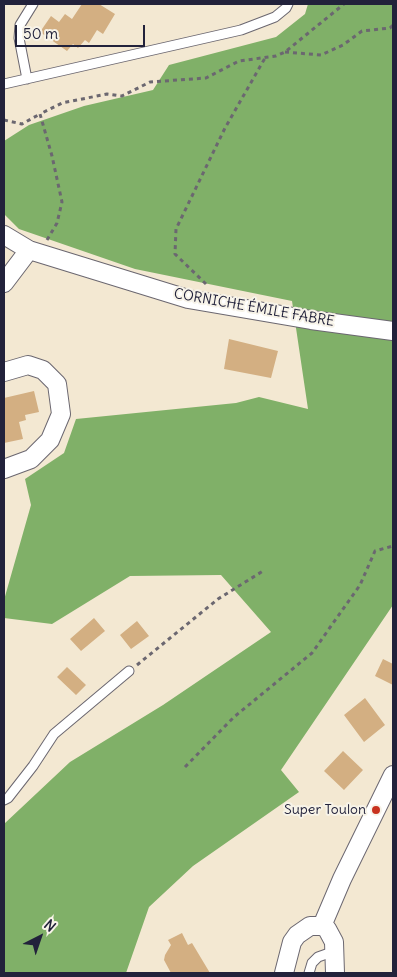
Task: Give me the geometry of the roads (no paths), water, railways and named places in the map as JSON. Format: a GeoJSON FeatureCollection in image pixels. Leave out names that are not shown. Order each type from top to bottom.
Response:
{"type":"FeatureCollection","features":[{"type":"Feature","properties":{"kind":"street","name":"CORNICHE ÉMILE FABRE"},"geometry":{"type":"LineString","coordinates":[[4,235],[29,250],[188,299],[311,320],[393,331]]}},
{"type":"Feature","properties":{"kind":"street"},"geometry":{"type":"LineString","coordinates":[[4,283],[29,250]]}},
{"type":"Feature","properties":{"kind":"street"},"geometry":{"type":"LineString","coordinates":[[4,372],[28,364],[43,370],[56,384],[60,414],[50,440],[31,459],[4,469]]}},
{"type":"Feature","properties":{"kind":"street"},"geometry":{"type":"LineString","coordinates":[[322,926],[342,879],[393,775]]}},
{"type":"Feature","properties":{"kind":"street"},"geometry":{"type":"LineString","coordinates":[[284,973],[289,951],[297,935],[310,926],[322,926],[332,936],[335,951],[335,973]]}},
{"type":"Feature","properties":{"kind":"lane"},"geometry":{"type":"LineString","coordinates":[[27,79],[19,38],[20,25],[33,4]]}},
{"type":"Feature","properties":{"kind":"lane"},"geometry":{"type":"LineString","coordinates":[[4,84],[241,30],[275,17],[288,4]]}},
{"type":"Feature","properties":{"kind":"lane"},"geometry":{"type":"LineString","coordinates":[[4,800],[8,798],[33,766],[54,734],[129,671]]}},
{"type":"Feature","properties":{"kind":"lane"},"geometry":{"type":"LineString","coordinates":[[309,973],[312,963],[318,957],[335,951]]}},
{"type":"Feature","properties":{"kind":"place","name":"Super Toulon"},"geometry":{"type":"Point","coordinates":[376,810]}}]}
